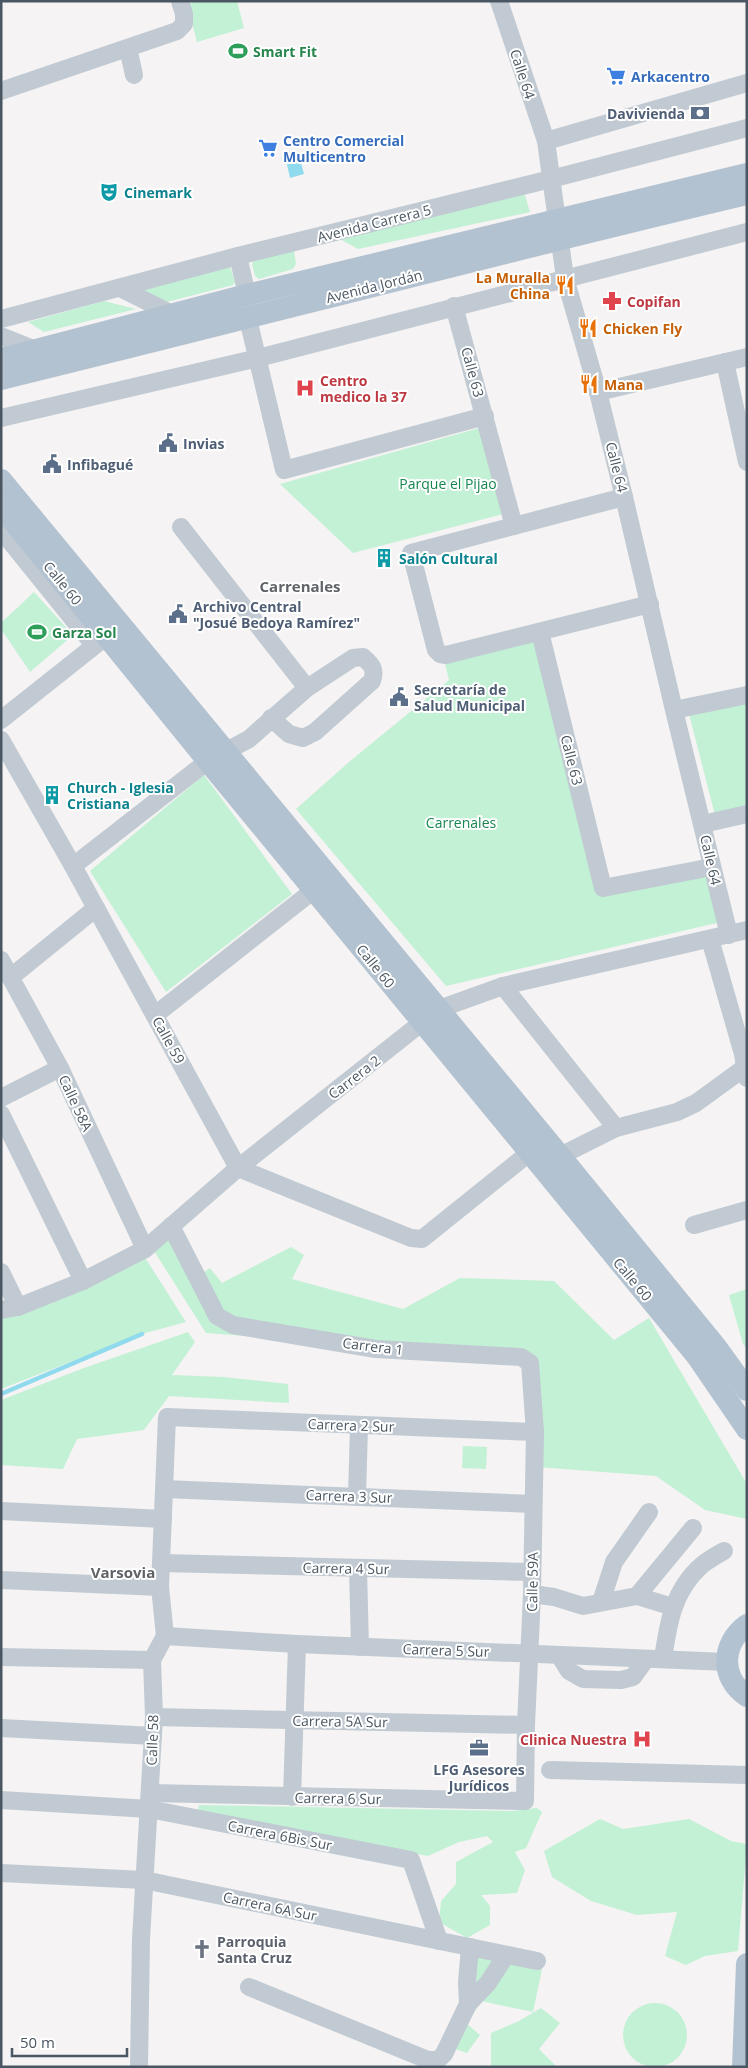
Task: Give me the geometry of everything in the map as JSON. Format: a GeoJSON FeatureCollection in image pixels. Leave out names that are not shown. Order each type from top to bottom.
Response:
{"type":"FeatureCollection","features":[{"type":"Feature","properties":{"kind":"main road","name":"Avenida Jordán"},"geometry":{"type":"LineString","coordinates":[[1,380],[248,319],[747,174]]}},
{"type":"Feature","properties":{"kind":"main road","name":"Avenida Jordán"},"geometry":{"type":"LineString","coordinates":[[1,359],[246,295],[558,229],[747,194]]}},
{"type":"Feature","properties":{"kind":"main road","name":"Calle 60"},"geometry":{"type":"LineString","coordinates":[[1,480],[6,512],[100,641],[217,756],[314,890],[560,1156],[716,1347],[747,1390]]}},
{"type":"Feature","properties":{"kind":"main road","name":"Calle 60"},"geometry":{"type":"LineString","coordinates":[[6,512],[217,756],[430,1016],[529,1153],[697,1356],[747,1430]]}},
{"type":"Feature","properties":{"kind":"main road"},"geometry":{"type":"LineString","coordinates":[[747,1625],[732,1640],[727,1650],[726,1662],[728,1675],[735,1687],[747,1696]]}},
{"type":"Feature","properties":{"kind":"main road"},"geometry":{"type":"LineString","coordinates":[[742,2067],[747,1964]]}},
{"type":"Feature","properties":{"kind":"street"},"geometry":{"type":"LineString","coordinates":[[1,90],[177,32],[184,24],[184,14],[180,1]]}},
{"type":"Feature","properties":{"kind":"street","name":"Calle 64"},"geometry":{"type":"LineString","coordinates":[[499,1],[546,141],[565,278],[598,392],[729,934]]}},
{"type":"Feature","properties":{"kind":"street"},"geometry":{"type":"LineString","coordinates":[[128,48],[134,75]]}},
{"type":"Feature","properties":{"kind":"street"},"geometry":{"type":"LineString","coordinates":[[546,141],[747,83]]}},
{"type":"Feature","properties":{"kind":"street","name":"Avenida Carrera 5"},"geometry":{"type":"LineString","coordinates":[[1,319],[238,256],[551,179],[747,128]]}},
{"type":"Feature","properties":{"kind":"street"},"geometry":{"type":"LineString","coordinates":[[1,418],[258,358],[747,232]]}},
{"type":"Feature","properties":{"kind":"street"},"geometry":{"type":"LineString","coordinates":[[238,256],[246,295]]}},
{"type":"Feature","properties":{"kind":"street"},"geometry":{"type":"LineString","coordinates":[[120,288],[174,315]]}},
{"type":"Feature","properties":{"kind":"street","name":"Calle 63"},"geometry":{"type":"LineString","coordinates":[[454,306],[514,526]]}},
{"type":"Feature","properties":{"kind":"street"},"geometry":{"type":"LineString","coordinates":[[248,319],[284,470],[485,416]]}},
{"type":"Feature","properties":{"kind":"street"},"geometry":{"type":"LineString","coordinates":[[1,336],[36,350]]}},
{"type":"Feature","properties":{"kind":"street"},"geometry":{"type":"LineString","coordinates":[[598,392],[747,357]]}},
{"type":"Feature","properties":{"kind":"street"},"geometry":{"type":"LineString","coordinates":[[725,362],[747,462]]}},
{"type":"Feature","properties":{"kind":"street"},"geometry":{"type":"LineString","coordinates":[[624,497],[411,553],[436,650],[440,654],[446,655],[650,604]]}},
{"type":"Feature","properties":{"kind":"street"},"geometry":{"type":"LineString","coordinates":[[181,527],[307,688]]}},
{"type":"Feature","properties":{"kind":"street","name":"Calle 63"},"geometry":{"type":"LineString","coordinates":[[540,632],[604,888],[712,867]]}},
{"type":"Feature","properties":{"kind":"street"},"geometry":{"type":"LineString","coordinates":[[1,720],[100,641]]}},
{"type":"Feature","properties":{"kind":"street"},"geometry":{"type":"LineString","coordinates":[[73,866],[217,756],[249,739],[272,718],[307,688],[353,658],[363,657],[372,664],[374,673],[372,681],[315,732],[303,738],[288,734],[272,718]]}},
{"type":"Feature","properties":{"kind":"street"},"geometry":{"type":"LineString","coordinates":[[674,710],[747,695]]}},
{"type":"Feature","properties":{"kind":"street","name":"Calle 59"},"geometry":{"type":"LineString","coordinates":[[1,740],[73,866],[238,1168]]}},
{"type":"Feature","properties":{"kind":"street"},"geometry":{"type":"LineString","coordinates":[[703,824],[747,814]]}},
{"type":"Feature","properties":{"kind":"street"},"geometry":{"type":"LineString","coordinates":[[155,1015],[314,890]]}},
{"type":"Feature","properties":{"kind":"street"},"geometry":{"type":"LineString","coordinates":[[11,977],[96,908]]}},
{"type":"Feature","properties":{"kind":"street","name":"Carrera 2"},"geometry":{"type":"LineString","coordinates":[[10,1308],[83,1281],[145,1249],[238,1168],[430,1016],[503,986],[747,930]]}},
{"type":"Feature","properties":{"kind":"street"},"geometry":{"type":"LineString","coordinates":[[560,1156],[616,1128],[677,1112],[696,1104],[745,1064],[710,939]]}},
{"type":"Feature","properties":{"kind":"street","name":"Calle 58A"},"geometry":{"type":"LineString","coordinates":[[1,960],[60,1068],[145,1249]]}},
{"type":"Feature","properties":{"kind":"street"},"geometry":{"type":"LineString","coordinates":[[503,986],[616,1128]]}},
{"type":"Feature","properties":{"kind":"street"},"geometry":{"type":"LineString","coordinates":[[1,1098],[60,1068]]}},
{"type":"Feature","properties":{"kind":"street"},"geometry":{"type":"LineString","coordinates":[[1,1114],[83,1281]]}},
{"type":"Feature","properties":{"kind":"street"},"geometry":{"type":"LineString","coordinates":[[238,1168],[411,1238],[422,1239],[529,1153]]}},
{"type":"Feature","properties":{"kind":"street"},"geometry":{"type":"LineString","coordinates":[[694,1226],[747,1210]]}},
{"type":"Feature","properties":{"kind":"street","name":"Carrera 1"},"geometry":{"type":"LineString","coordinates":[[171,1226],[217,1316],[233,1325],[376,1348],[521,1357],[530,1363]]}},
{"type":"Feature","properties":{"kind":"street"},"geometry":{"type":"LineString","coordinates":[[1,1272],[10,1308]]}},
{"type":"Feature","properties":{"kind":"street","name":"Calle 59A"},"geometry":{"type":"LineString","coordinates":[[525,1801],[535,1432],[530,1363]]}},
{"type":"Feature","properties":{"kind":"street","name":"Carrera 2 Sur"},"geometry":{"type":"LineString","coordinates":[[164,1489],[167,1417],[535,1432]]}},
{"type":"Feature","properties":{"kind":"street"},"geometry":{"type":"LineString","coordinates":[[356,1497],[359,1426]]}},
{"type":"Feature","properties":{"kind":"street"},"geometry":{"type":"LineString","coordinates":[[1,1657],[152,1660],[165,1636],[160,1587],[164,1489]]}},
{"type":"Feature","properties":{"kind":"street","name":"Carrera 3 Sur"},"geometry":{"type":"LineString","coordinates":[[164,1489],[533,1504]]}},
{"type":"Feature","properties":{"kind":"street"},"geometry":{"type":"LineString","coordinates":[[1,1511],[163,1519]]}},
{"type":"Feature","properties":{"kind":"street"},"geometry":{"type":"LineString","coordinates":[[601,1602],[614,1562],[649,1512]]}},
{"type":"Feature","properties":{"kind":"street"},"geometry":{"type":"LineString","coordinates":[[637,1596],[693,1528]]}},
{"type":"Feature","properties":{"kind":"street"},"geometry":{"type":"LineString","coordinates":[[654,1659],[673,1608],[686,1583],[702,1565],[724,1551]]}},
{"type":"Feature","properties":{"kind":"street","name":"Carrera 4 Sur"},"geometry":{"type":"LineString","coordinates":[[161,1563],[532,1572]]}},
{"type":"Feature","properties":{"kind":"street"},"geometry":{"type":"LineString","coordinates":[[358,1568],[360,1647]]}},
{"type":"Feature","properties":{"kind":"street"},"geometry":{"type":"LineString","coordinates":[[1,1580],[160,1587]]}},
{"type":"Feature","properties":{"kind":"street"},"geometry":{"type":"LineString","coordinates":[[532,1594],[554,1597],[583,1606],[637,1596],[673,1608]]}},
{"type":"Feature","properties":{"kind":"street","name":"Carrera 5 Sur"},"geometry":{"type":"LineString","coordinates":[[165,1636],[360,1647],[726,1662]]}},
{"type":"Feature","properties":{"kind":"street"},"geometry":{"type":"LineString","coordinates":[[292,1798],[297,1644]]}},
{"type":"Feature","properties":{"kind":"street","name":"Calle 58"},"geometry":{"type":"LineString","coordinates":[[139,2067],[141,1938],[154,1717],[152,1660]]}},
{"type":"Feature","properties":{"kind":"street","name":"Carrera 5A Sur"},"geometry":{"type":"LineString","coordinates":[[154,1717],[526,1726]]}},
{"type":"Feature","properties":{"kind":"street"},"geometry":{"type":"LineString","coordinates":[[1,1728],[153,1736]]}},
{"type":"Feature","properties":{"kind":"street"},"geometry":{"type":"LineString","coordinates":[[550,1770],[747,1775]]}},
{"type":"Feature","properties":{"kind":"street","name":"Carrera 6 Sur"},"geometry":{"type":"LineString","coordinates":[[1,1800],[150,1801],[292,1798],[525,1801]]}},
{"type":"Feature","properties":{"kind":"street","name":"Carrera 6Bis Sur"},"geometry":{"type":"LineString","coordinates":[[150,1801],[410,1860],[439,1941]]}},
{"type":"Feature","properties":{"kind":"street","name":"Carrera 6A Sur"},"geometry":{"type":"LineString","coordinates":[[1,1873],[144,1880],[536,1961]]}},
{"type":"Feature","properties":{"kind":"street"},"geometry":{"type":"LineString","coordinates":[[468,2004],[466,1982],[470,1947]]}},
{"type":"Feature","properties":{"kind":"street"},"geometry":{"type":"LineString","coordinates":[[249,1988],[428,2060],[438,2060],[444,2054],[468,2004],[488,1983],[506,1955]]}},
{"type":"Feature","properties":{"kind":"green space"},"geometry":{"type":"Polygon","coordinates":[[[196,1],[237,1],[244,28],[197,42],[187,4],[196,1]]]}},
{"type":"Feature","properties":{"kind":"green space"},"geometry":{"type":"Polygon","coordinates":[[[524,192],[530,212],[358,249],[338,238],[524,192]]]}},
{"type":"Feature","properties":{"kind":"green space"},"geometry":{"type":"Polygon","coordinates":[[[294,250],[296,264],[293,269],[259,279],[255,276],[252,264],[254,260],[294,250]]]}},
{"type":"Feature","properties":{"kind":"green space"},"geometry":{"type":"Polygon","coordinates":[[[230,266],[235,282],[233,285],[159,304],[127,294],[230,266]]]}},
{"type":"Feature","properties":{"kind":"green space"},"geometry":{"type":"Polygon","coordinates":[[[104,301],[136,309],[44,332],[28,322],[104,301]]]}},
{"type":"Feature","properties":{"kind":"green space","name":"Parque el Pijao"},"geometry":{"type":"Polygon","coordinates":[[[479,428],[503,514],[353,553],[280,484],[479,428]]]}},
{"type":"Feature","properties":{"kind":"green space","name":"Garza Sol"},"geometry":{"type":"Polygon","coordinates":[[[34,592],[73,635],[30,672],[1,629],[1,623],[34,592]]]}},
{"type":"Feature","properties":{"kind":"green space","name":"Carrenales"},"geometry":{"type":"Polygon","coordinates":[[[539,637],[600,894],[709,869],[721,922],[446,986],[296,809],[349,762],[449,680],[444,659],[539,637]]]}},
{"type":"Feature","properties":{"kind":"green space"},"geometry":{"type":"Polygon","coordinates":[[[747,699],[747,811],[716,819],[689,714],[747,699]]]}},
{"type":"Feature","properties":{"kind":"green space"},"geometry":{"type":"Polygon","coordinates":[[[204,775],[292,894],[166,992],[90,871],[204,775]]]}},
{"type":"Feature","properties":{"kind":"green space"},"geometry":{"type":"Polygon","coordinates":[[[169,1237],[195,1279],[210,1268],[222,1283],[291,1247],[304,1255],[292,1279],[403,1309],[460,1278],[554,1281],[614,1340],[649,1318],[747,1484],[747,1519],[705,1510],[656,1476],[537,1467],[530,1358],[206,1333],[154,1251],[169,1237]]]}},
{"type":"Feature","properties":{"kind":"green space"},"geometry":{"type":"Polygon","coordinates":[[[144,1256],[186,1322],[142,1334],[1,1389],[1,1315],[144,1256]]]}},
{"type":"Feature","properties":{"kind":"green space"},"geometry":{"type":"Polygon","coordinates":[[[747,1289],[747,1349],[743,1344],[729,1295],[747,1289]]]}},
{"type":"Feature","properties":{"kind":"green space"},"geometry":{"type":"Polygon","coordinates":[[[188,1332],[195,1342],[172,1375],[224,1377],[288,1384],[289,1403],[169,1396],[144,1430],[77,1439],[63,1469],[1,1465],[1,1400],[84,1368],[188,1332]]]}},
{"type":"Feature","properties":{"kind":"green space"},"geometry":{"type":"Polygon","coordinates":[[[463,1446],[487,1447],[486,1469],[462,1468],[463,1446]]]}},
{"type":"Feature","properties":{"kind":"green space"},"geometry":{"type":"Polygon","coordinates":[[[199,1805],[512,1811],[537,1808],[542,1812],[526,1848],[515,1852],[525,1870],[517,1893],[481,1895],[490,1906],[490,1925],[467,1938],[439,1922],[441,1901],[456,1884],[456,1862],[493,1842],[487,1836],[459,1842],[428,1856],[198,1812],[199,1805]]]}},
{"type":"Feature","properties":{"kind":"green space"},"geometry":{"type":"Polygon","coordinates":[[[600,1819],[623,1829],[689,1819],[731,1841],[747,1844],[738,1951],[705,1956],[686,1965],[665,1956],[677,1912],[637,1915],[591,1901],[552,1877],[544,1851],[600,1819]]]}},
{"type":"Feature","properties":{"kind":"green space"},"geometry":{"type":"Polygon","coordinates":[[[467,1956],[543,1965],[533,2012],[481,2001],[467,2024],[480,2035],[467,2053],[443,2045],[459,2020],[467,1956]]]}},
{"type":"Feature","properties":{"kind":"green space"},"geometry":{"type":"Polygon","coordinates":[[[649,2003],[661,2003],[678,2012],[685,2023],[687,2035],[685,2047],[678,2058],[661,2067],[649,2067],[637,2062],[628,2053],[623,2041],[623,2029],[628,2017],[637,2008],[649,2003]]]}},
{"type":"Feature","properties":{"kind":"green space"},"geometry":{"type":"Polygon","coordinates":[[[541,2008],[560,2023],[539,2049],[557,2067],[491,2067],[491,2033],[519,2021],[541,2008]]]}},
{"type":"Feature","properties":{"kind":"water"},"geometry":{"type":"Polygon","coordinates":[[[299,156],[304,174],[290,178],[286,160],[299,156]]]}},
{"type":"Feature","properties":{"kind":"waterway"},"geometry":{"type":"LineString","coordinates":[[1,1394],[142,1334]]}},
{"type":"Feature","properties":{"kind":"place","name":"Smart Fit"},"geometry":{"type":"Point","coordinates":[238,51]}},
{"type":"Feature","properties":{"kind":"place","name":"Arkacentro"},"geometry":{"type":"Point","coordinates":[616,76]}},
{"type":"Feature","properties":{"kind":"place","name":"Davivienda"},"geometry":{"type":"Point","coordinates":[700,113]}},
{"type":"Feature","properties":{"kind":"place","name":"Centro Comercial Multicentro"},"geometry":{"type":"Point","coordinates":[268,148]}},
{"type":"Feature","properties":{"kind":"place","name":"Cinemark"},"geometry":{"type":"Point","coordinates":[109,192]}},
{"type":"Feature","properties":{"kind":"place","name":"La Muralla China"},"geometry":{"type":"Point","coordinates":[565,285]}},
{"type":"Feature","properties":{"kind":"place","name":"Copifan"},"geometry":{"type":"Point","coordinates":[612,301]}},
{"type":"Feature","properties":{"kind":"place","name":"Chicken Fly"},"geometry":{"type":"Point","coordinates":[588,328]}},
{"type":"Feature","properties":{"kind":"place","name":"Mana"},"geometry":{"type":"Point","coordinates":[589,384]}},
{"type":"Feature","properties":{"kind":"place","name":"Centro medico la 37"},"geometry":{"type":"Point","coordinates":[305,388]}},
{"type":"Feature","properties":{"kind":"place","name":"Invias"},"geometry":{"type":"Point","coordinates":[168,443]}},
{"type":"Feature","properties":{"kind":"place","name":"Infibagué"},"geometry":{"type":"Point","coordinates":[52,464]}},
{"type":"Feature","properties":{"kind":"place","name":"Salón Cultural"},"geometry":{"type":"Point","coordinates":[384,558]}},
{"type":"Feature","properties":{"kind":"place","name":"Archivo Central \"Josué Bedoya Ramírez\""},"geometry":{"type":"Point","coordinates":[178,614]}},
{"type":"Feature","properties":{"kind":"place","name":"Garza Sol"},"geometry":{"type":"Point","coordinates":[37,632]}},
{"type":"Feature","properties":{"kind":"place","name":"Secretaría de Salud Municipal"},"geometry":{"type":"Point","coordinates":[399,697]}},
{"type":"Feature","properties":{"kind":"place","name":"Church - Iglesia Cristiana"},"geometry":{"type":"Point","coordinates":[52,795]}},
{"type":"Feature","properties":{"kind":"place","name":"Clinica Nuestra"},"geometry":{"type":"Point","coordinates":[642,1739]}},
{"type":"Feature","properties":{"kind":"place","name":"LFG Asesores Jurídicos"},"geometry":{"type":"Point","coordinates":[479,1748]}},
{"type":"Feature","properties":{"kind":"place","name":"Parroquia Santa Cruz"},"geometry":{"type":"Point","coordinates":[202,1949]}},
{"type":"Feature","properties":{"kind":"district","name":"Carrenales"},"geometry":{"type":"Point","coordinates":[300,586]}},
{"type":"Feature","properties":{"kind":"district","name":"Varsovia"},"geometry":{"type":"Point","coordinates":[123,1572]}}]}
